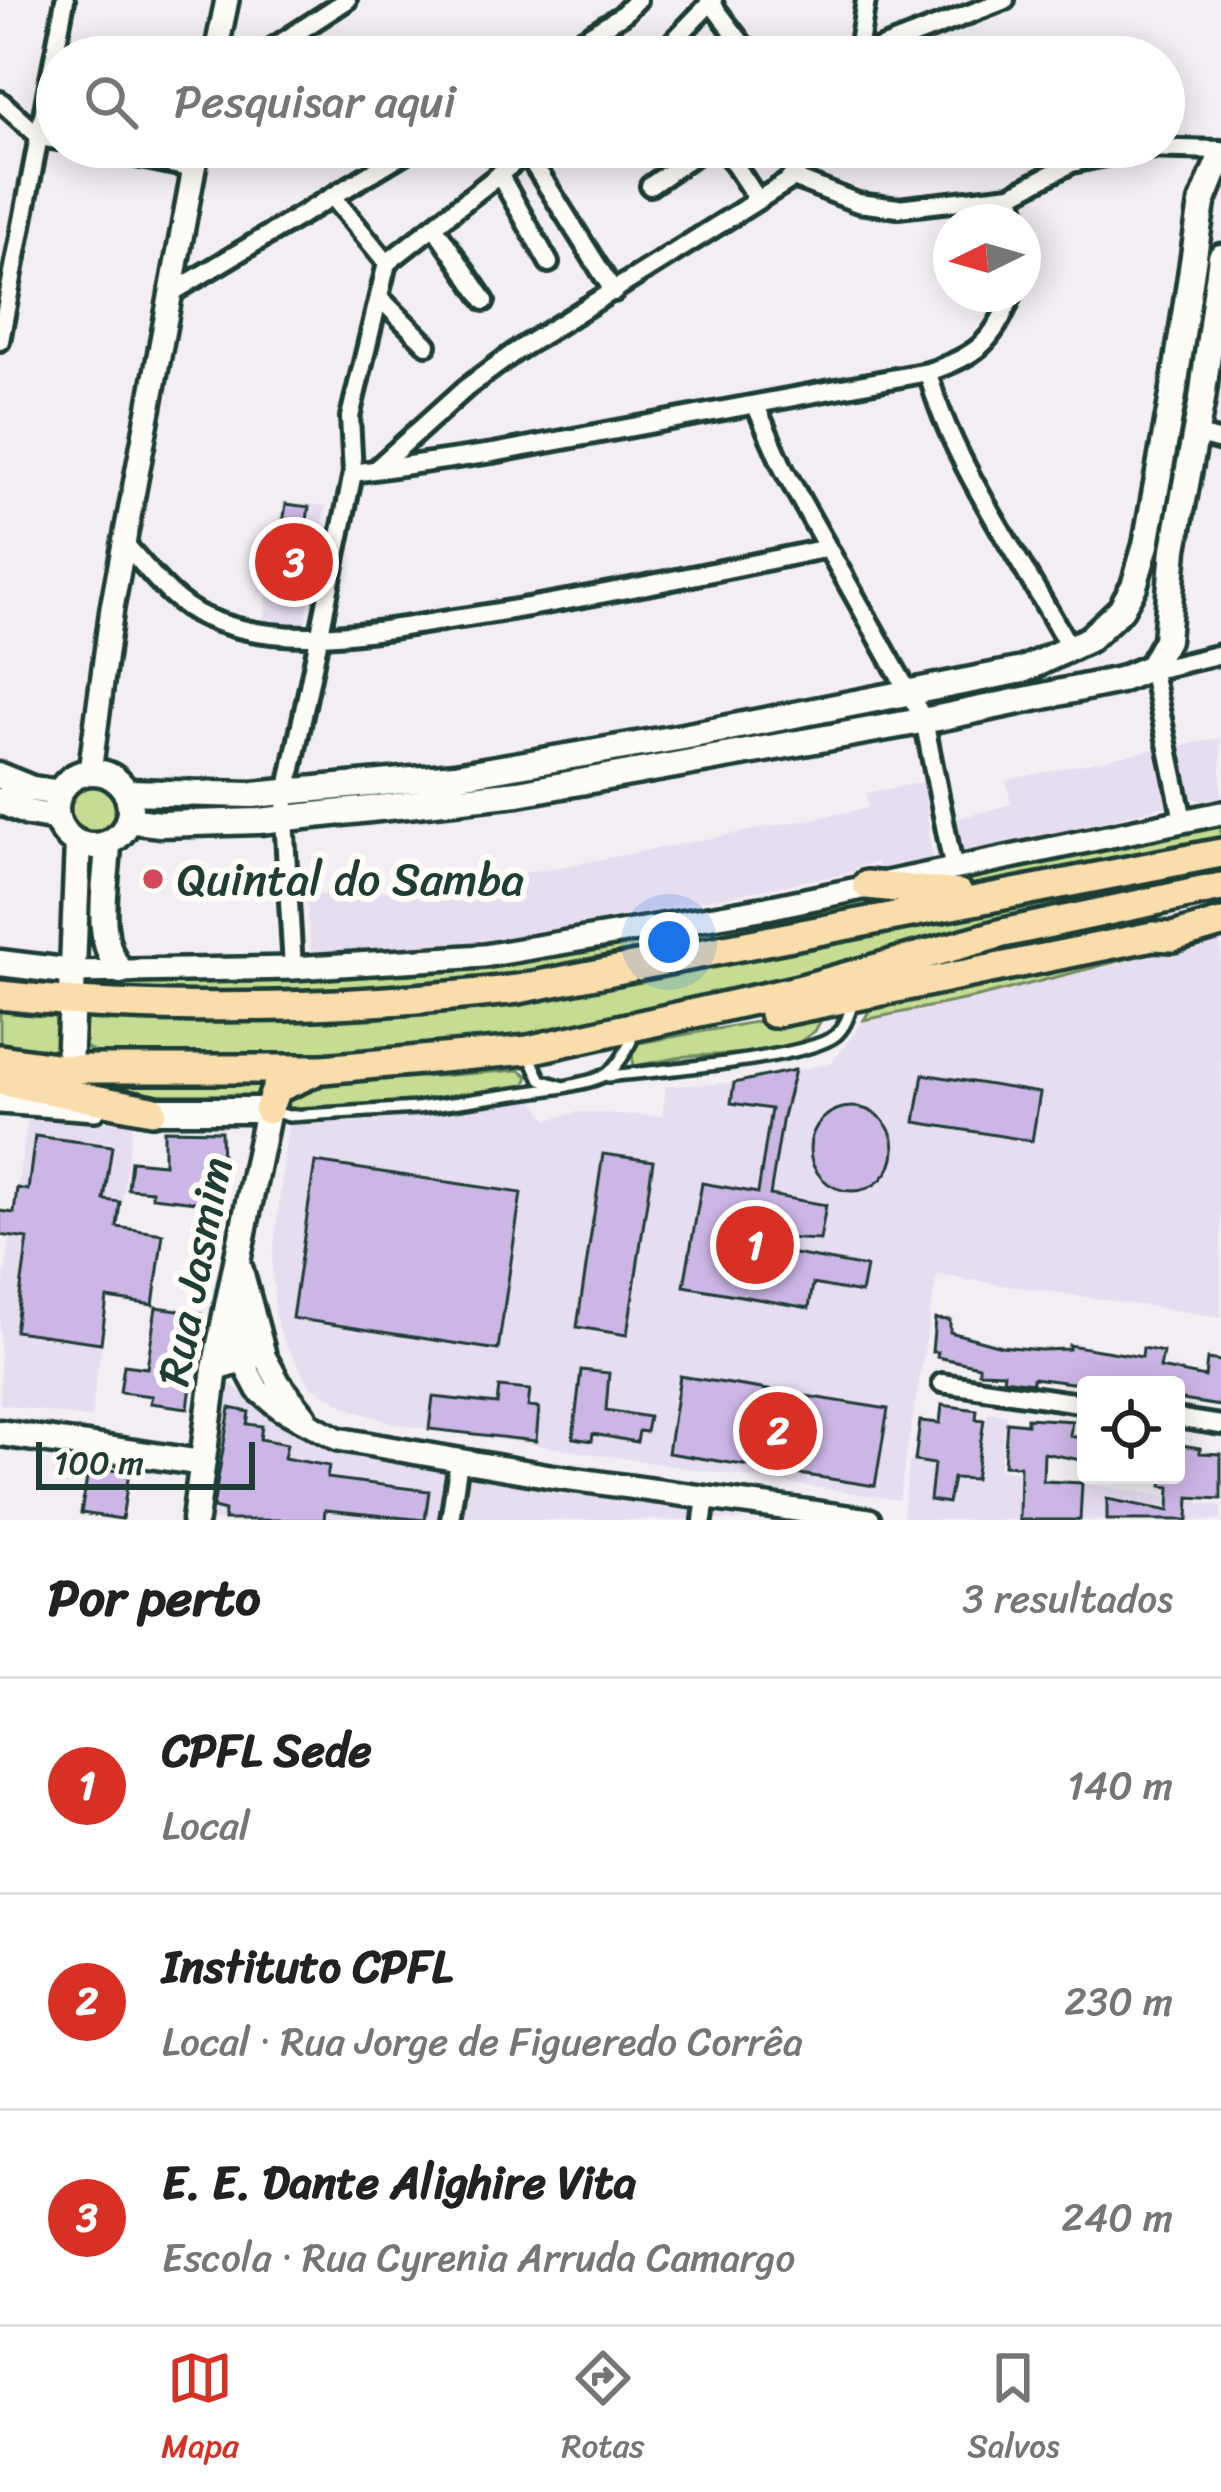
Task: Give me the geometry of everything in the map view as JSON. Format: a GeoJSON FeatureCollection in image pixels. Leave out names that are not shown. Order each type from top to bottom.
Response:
{"type":"FeatureCollection","features":[{"type":"Feature","properties":{"kind":"highway"},"geometry":{"type":"LineString","coordinates":[[6,996],[72,1003],[259,1008],[497,992],[1221,854]]}},
{"type":"Feature","properties":{"kind":"highway"},"geometry":{"type":"LineString","coordinates":[[1125,872],[1146,877],[1167,900]]}},
{"type":"Feature","properties":{"kind":"highway"},"geometry":{"type":"LineString","coordinates":[[867,885],[987,896]]}},
{"type":"Feature","properties":{"kind":"highway"},"geometry":{"type":"LineString","coordinates":[[625,1036],[1003,933],[1221,887]]}},
{"type":"Feature","properties":{"kind":"highway"},"geometry":{"type":"LineString","coordinates":[[1153,936],[1163,928],[1167,900]]}},
{"type":"Feature","properties":{"kind":"highway"},"geometry":{"type":"LineString","coordinates":[[0,1059],[69,1069],[323,1069],[528,1050],[854,999],[1153,936],[1173,937],[1221,923]]}},
{"type":"Feature","properties":{"kind":"highway"},"geometry":{"type":"LineString","coordinates":[[268,1110],[276,1089],[323,1069]]}},
{"type":"Feature","properties":{"kind":"highway"},"geometry":{"type":"LineString","coordinates":[[0,1081],[152,1110]]}},
{"type":"Feature","properties":{"kind":"main road"},"geometry":{"type":"LineString","coordinates":[[128,820],[160,824],[514,768],[1023,670],[1080,645],[1121,609],[1146,545],[1202,203],[1221,153]]}},
{"type":"Feature","properties":{"kind":"main road"},"geometry":{"type":"LineString","coordinates":[[126,792],[128,820],[117,838],[108,843],[78,843],[62,828],[58,806],[67,783],[90,772],[111,777],[126,792],[285,806],[572,784],[1096,686],[1151,667],[1167,629],[1174,549],[1221,257]]}},
{"type":"Feature","properties":{"kind":"main road"},"geometry":{"type":"LineString","coordinates":[[1129,596],[1151,599],[1167,629]]}},
{"type":"Feature","properties":{"kind":"main road"},"geometry":{"type":"LineString","coordinates":[[1080,645],[1081,673],[1096,686]]}},
{"type":"Feature","properties":{"kind":"main road"},"geometry":{"type":"LineString","coordinates":[[0,776],[58,806]]}},
{"type":"Feature","properties":{"kind":"main road"},"geometry":{"type":"LineString","coordinates":[[0,801],[28,813],[58,806]]}},
{"type":"Feature","properties":{"kind":"main road"},"geometry":{"type":"LineString","coordinates":[[69,1069],[78,843]]}},
{"type":"Feature","properties":{"kind":"main road"},"geometry":{"type":"LineString","coordinates":[[108,843],[105,942],[110,959],[121,971]]}},
{"type":"Feature","properties":{"kind":"main road"},"geometry":{"type":"LineString","coordinates":[[0,963],[74,972]]}},
{"type":"Feature","properties":{"kind":"main road"},"geometry":{"type":"LineString","coordinates":[[152,1110],[268,1110]]}},
{"type":"Feature","properties":{"kind":"main road","name":"Rua Jasmim"},"geometry":{"type":"LineString","coordinates":[[195,1520],[215,1369],[268,1110]]}},
{"type":"Feature","properties":{"kind":"main road"},"geometry":{"type":"LineString","coordinates":[[233,1112],[250,1128],[256,1157]]}},
{"type":"Feature","properties":{"kind":"main road"},"geometry":{"type":"LineString","coordinates":[[215,1369],[252,1356],[237,1260]]}},
{"type":"Feature","properties":{"kind":"main road"},"geometry":{"type":"LineString","coordinates":[[0,1432],[202,1463]]}},
{"type":"Feature","properties":{"kind":"street"},"geometry":{"type":"LineString","coordinates":[[60,36],[64,0]]}},
{"type":"Feature","properties":{"kind":"street"},"geometry":{"type":"LineString","coordinates":[[219,36],[226,0]]}},
{"type":"Feature","properties":{"kind":"street"},"geometry":{"type":"LineString","coordinates":[[291,36],[347,0]]}},
{"type":"Feature","properties":{"kind":"street"},"geometry":{"type":"LineString","coordinates":[[588,36],[637,0]]}},
{"type":"Feature","properties":{"kind":"street"},"geometry":{"type":"LineString","coordinates":[[860,36],[866,0]]}},
{"type":"Feature","properties":{"kind":"street"},"geometry":{"type":"LineString","coordinates":[[912,36],[1005,0]]}},
{"type":"Feature","properties":{"kind":"street"},"geometry":{"type":"LineString","coordinates":[[678,36],[711,1],[737,36]]}},
{"type":"Feature","properties":{"kind":"street"},"geometry":{"type":"LineString","coordinates":[[0,101],[36,129]]}},
{"type":"Feature","properties":{"kind":"street"},"geometry":{"type":"LineString","coordinates":[[1185,151],[1221,153]]}},
{"type":"Feature","properties":{"kind":"street"},"geometry":{"type":"LineString","coordinates":[[0,336],[41,168]]}},
{"type":"Feature","properties":{"kind":"street"},"geometry":{"type":"LineString","coordinates":[[90,772],[124,543],[194,168]]}},
{"type":"Feature","properties":{"kind":"street"},"geometry":{"type":"LineString","coordinates":[[173,292],[381,168]]}},
{"type":"Feature","properties":{"kind":"street"},"geometry":{"type":"LineString","coordinates":[[293,968],[285,806],[353,473],[350,417],[387,262],[507,168]]}},
{"type":"Feature","properties":{"kind":"street"},"geometry":{"type":"LineString","coordinates":[[541,168],[614,292]]}},
{"type":"Feature","properties":{"kind":"street"},"geometry":{"type":"LineString","coordinates":[[650,186],[676,168]]}},
{"type":"Feature","properties":{"kind":"street"},"geometry":{"type":"LineString","coordinates":[[737,168],[758,200]]}},
{"type":"Feature","properties":{"kind":"street"},"geometry":{"type":"LineString","coordinates":[[376,469],[466,388],[515,352],[758,200],[798,168]]}},
{"type":"Feature","properties":{"kind":"street"},"geometry":{"type":"LineString","coordinates":[[791,177],[857,203],[898,208],[1011,195],[1062,168]]}},
{"type":"Feature","properties":{"kind":"street"},"geometry":{"type":"LineString","coordinates":[[499,174],[549,263]]}},
{"type":"Feature","properties":{"kind":"street"},"geometry":{"type":"LineString","coordinates":[[1011,195],[1013,204]]}},
{"type":"Feature","properties":{"kind":"street"},"geometry":{"type":"LineString","coordinates":[[333,197],[387,262]]}},
{"type":"Feature","properties":{"kind":"street"},"geometry":{"type":"LineString","coordinates":[[434,226],[484,301]]}},
{"type":"Feature","properties":{"kind":"street"},"geometry":{"type":"LineString","coordinates":[[379,297],[427,345]]}},
{"type":"Feature","properties":{"kind":"street"},"geometry":{"type":"LineString","coordinates":[[353,473],[493,453],[928,371],[965,360],[990,338],[1003,312]]}},
{"type":"Feature","properties":{"kind":"street"},"geometry":{"type":"LineString","coordinates":[[928,371],[935,401],[960,450],[1080,645]]}},
{"type":"Feature","properties":{"kind":"street"},"geometry":{"type":"LineString","coordinates":[[756,406],[784,470],[924,720],[953,866]]}},
{"type":"Feature","properties":{"kind":"street"},"geometry":{"type":"LineString","coordinates":[[1195,434],[1221,441]]}},
{"type":"Feature","properties":{"kind":"street"},"geometry":{"type":"LineString","coordinates":[[124,543],[178,601],[206,618],[317,637],[542,605],[828,548]]}},
{"type":"Feature","properties":{"kind":"street"},"geometry":{"type":"LineString","coordinates":[[1167,629],[1182,657],[1195,660]]}},
{"type":"Feature","properties":{"kind":"street"},"geometry":{"type":"LineString","coordinates":[[1183,820],[1151,667],[1221,654]]}},
{"type":"Feature","properties":{"kind":"street"},"geometry":{"type":"LineString","coordinates":[[0,811],[28,813]]}},
{"type":"Feature","properties":{"kind":"street"},"geometry":{"type":"LineString","coordinates":[[74,972],[293,968],[521,950],[766,908],[1221,813]]}},
{"type":"Feature","properties":{"kind":"street"},"geometry":{"type":"LineString","coordinates":[[0,1102],[152,1110]]}},
{"type":"Feature","properties":{"kind":"street"},"geometry":{"type":"LineString","coordinates":[[230,1303],[266,1399],[358,1445],[704,1509],[869,1520]]}},
{"type":"Feature","properties":{"kind":"street"},"geometry":{"type":"LineString","coordinates":[[942,1383],[1077,1403]]}},
{"type":"Feature","properties":{"kind":"street"},"geometry":{"type":"LineString","coordinates":[[1185,1419],[1221,1424]]}},
{"type":"Feature","properties":{"kind":"street"},"geometry":{"type":"LineString","coordinates":[[450,1520],[459,1461]]}},
{"type":"Feature","properties":{"kind":"lane"},"geometry":{"type":"LineString","coordinates":[[268,1110],[289,1116],[417,1108],[802,1049],[833,1037],[846,1023],[854,999]]}},
{"type":"Feature","properties":{"kind":"lane"},"geometry":{"type":"LineString","coordinates":[[608,1076],[620,1065],[625,1036]]}},
{"type":"Feature","properties":{"kind":"lane"},"geometry":{"type":"LineString","coordinates":[[528,1050],[541,1080],[564,1088]]}},
{"type":"Feature","properties":{"kind":"shaded area"},"geometry":{"type":"Polygon","coordinates":[[[283,501],[326,506],[306,618],[293,629],[263,621],[283,501]]]}},
{"type":"Feature","properties":{"kind":"shaded area"},"geometry":{"type":"Polygon","coordinates":[[[1221,738],[1221,806],[1213,807],[1188,795],[1179,746],[1221,738]]]}},
{"type":"Feature","properties":{"kind":"shaded area"},"geometry":{"type":"Polygon","coordinates":[[[1155,749],[1167,806],[963,855],[956,819],[1011,804],[1006,780],[1155,749]]]}},
{"type":"Feature","properties":{"kind":"shaded area"},"geometry":{"type":"Polygon","coordinates":[[[924,782],[932,859],[880,870],[877,862],[856,867],[854,872],[551,930],[445,946],[311,956],[306,896],[412,889],[549,869],[868,808],[866,793],[924,782]]]}},
{"type":"Feature","properties":{"kind":"shaded area"},"geometry":{"type":"Polygon","coordinates":[[[1221,935],[1221,1317],[937,1275],[899,1500],[396,1424],[347,1408],[309,1384],[282,1338],[275,1313],[272,1263],[288,1123],[404,1115],[531,1097],[548,1120],[577,1112],[662,1116],[666,1086],[734,1083],[832,1063],[864,1020],[1106,967],[1221,935]]]}},
{"type":"Feature","properties":{"kind":"shaded area"},"geometry":{"type":"Polygon","coordinates":[[[28,1115],[133,1123],[91,1419],[0,1404],[0,1308],[28,1115]]]}},
{"type":"Feature","properties":{"kind":"shaded area"},"geometry":{"type":"Polygon","coordinates":[[[228,1383],[306,1435],[336,1448],[747,1520],[211,1520],[228,1383]]]}},
{"type":"Feature","properties":{"kind":"shaded area"},"geometry":{"type":"Polygon","coordinates":[[[988,1412],[1006,1415],[999,1469],[1221,1506],[1221,1520],[902,1520],[909,1462],[978,1471],[988,1412]]]}},
{"type":"Feature","properties":{"kind":"green space"},"geometry":{"type":"Polygon","coordinates":[[[92,780],[112,789],[121,809],[112,829],[92,838],[72,829],[63,809],[72,789],[92,780]]]}},
{"type":"Feature","properties":{"kind":"green space"},"geometry":{"type":"Polygon","coordinates":[[[1221,821],[1221,842],[976,889],[910,885],[1221,821]]]}},
{"type":"Feature","properties":{"kind":"green space"},"geometry":{"type":"Polygon","coordinates":[[[1130,884],[1143,889],[653,1015],[518,1037],[283,1059],[112,1060],[83,1046],[77,1035],[81,1020],[90,1016],[327,1019],[452,1009],[593,989],[1130,884]]]}},
{"type":"Feature","properties":{"kind":"green space"},"geometry":{"type":"Polygon","coordinates":[[[864,893],[927,900],[537,975],[398,992],[227,996],[84,989],[85,980],[392,971],[864,893]]]}},
{"type":"Feature","properties":{"kind":"green space"},"geometry":{"type":"Polygon","coordinates":[[[1221,935],[978,997],[864,1020],[873,1004],[1221,935]]]}},
{"type":"Feature","properties":{"kind":"green space"},"geometry":{"type":"Polygon","coordinates":[[[827,1009],[815,1031],[797,1044],[634,1066],[632,1054],[639,1043],[827,1009]]]}},
{"type":"Feature","properties":{"kind":"green space"},"geometry":{"type":"Polygon","coordinates":[[[0,1010],[62,1016],[57,1056],[0,1050],[0,1010]]]}},
{"type":"Feature","properties":{"kind":"green space"},"geometry":{"type":"Polygon","coordinates":[[[520,1070],[528,1076],[523,1089],[434,1102],[314,1110],[285,1107],[280,1102],[297,1086],[520,1070]]]}},
{"type":"Feature","properties":{"kind":"green space"},"geometry":{"type":"Polygon","coordinates":[[[69,1079],[172,1084],[270,1081],[256,1103],[126,1099],[70,1090],[69,1079]]]}},
{"type":"Feature","properties":{"kind":"building"},"geometry":{"type":"Polygon","coordinates":[[[286,504],[309,507],[302,553],[279,550],[286,504]]]}},
{"type":"Feature","properties":{"kind":"building"},"geometry":{"type":"Polygon","coordinates":[[[795,1070],[770,1195],[826,1205],[820,1240],[779,1238],[778,1251],[866,1267],[861,1293],[813,1284],[809,1308],[684,1286],[702,1183],[758,1193],[771,1109],[731,1103],[734,1083],[795,1070]]]}},
{"type":"Feature","properties":{"kind":"building"},"geometry":{"type":"Polygon","coordinates":[[[923,1074],[1040,1093],[1032,1141],[915,1122],[923,1074]]]}},
{"type":"Feature","properties":{"kind":"building"},"geometry":{"type":"Polygon","coordinates":[[[852,1107],[882,1119],[894,1149],[882,1179],[852,1191],[822,1179],[810,1149],[822,1119],[852,1107]]]}},
{"type":"Feature","properties":{"kind":"building"},"geometry":{"type":"Polygon","coordinates":[[[164,1130],[221,1131],[222,1165],[226,1166],[222,1205],[152,1197],[152,1191],[128,1189],[131,1161],[164,1164],[164,1130]]]}},
{"type":"Feature","properties":{"kind":"building"},"geometry":{"type":"Polygon","coordinates":[[[35,1136],[112,1146],[104,1200],[120,1202],[117,1227],[163,1234],[153,1305],[107,1298],[101,1343],[15,1331],[28,1239],[0,1235],[0,1211],[14,1213],[17,1188],[28,1190],[35,1136]]]}},
{"type":"Feature","properties":{"kind":"building"},"geometry":{"type":"Polygon","coordinates":[[[603,1154],[653,1161],[627,1335],[577,1327],[603,1154]]]}},
{"type":"Feature","properties":{"kind":"building"},"geometry":{"type":"Polygon","coordinates":[[[315,1162],[521,1193],[498,1350],[292,1318],[315,1162]]]}},
{"type":"Feature","properties":{"kind":"building"},"geometry":{"type":"Polygon","coordinates":[[[156,1307],[201,1313],[188,1408],[150,1403],[152,1396],[120,1392],[124,1365],[147,1368],[156,1307]]]}},
{"type":"Feature","properties":{"kind":"building"},"geometry":{"type":"Polygon","coordinates":[[[935,1319],[950,1320],[950,1332],[1001,1346],[1040,1350],[1069,1349],[1069,1345],[1142,1357],[1143,1348],[1163,1352],[1160,1368],[1205,1377],[1207,1359],[1221,1361],[1220,1406],[1185,1400],[1185,1376],[1077,1376],[1077,1384],[1033,1378],[1033,1383],[1003,1379],[1004,1373],[979,1372],[979,1366],[932,1352],[935,1319]]]}},
{"type":"Feature","properties":{"kind":"building"},"geometry":{"type":"Polygon","coordinates":[[[581,1370],[609,1373],[606,1410],[649,1417],[646,1432],[639,1431],[637,1442],[593,1434],[592,1441],[573,1438],[581,1370]]]}},
{"type":"Feature","properties":{"kind":"building"},"geometry":{"type":"Polygon","coordinates":[[[680,1376],[888,1409],[875,1486],[668,1453],[680,1376]]]}},
{"type":"Feature","properties":{"kind":"building"},"geometry":{"type":"Polygon","coordinates":[[[499,1387],[530,1390],[528,1407],[539,1408],[536,1441],[429,1429],[433,1397],[497,1404],[499,1387]]]}},
{"type":"Feature","properties":{"kind":"building"},"geometry":{"type":"Polygon","coordinates":[[[942,1405],[977,1410],[976,1419],[984,1420],[975,1479],[953,1478],[948,1503],[930,1500],[934,1464],[915,1461],[920,1421],[940,1423],[942,1405]]]}},
{"type":"Feature","properties":{"kind":"building"},"geometry":{"type":"Polygon","coordinates":[[[230,1408],[249,1412],[247,1424],[262,1426],[260,1439],[287,1444],[284,1458],[329,1466],[327,1478],[429,1491],[425,1520],[325,1510],[324,1520],[224,1520],[225,1511],[213,1508],[230,1408]]]}},
{"type":"Feature","properties":{"kind":"building"},"geometry":{"type":"Polygon","coordinates":[[[1027,1418],[1072,1421],[1070,1436],[1077,1437],[1077,1459],[1044,1453],[1043,1481],[1082,1484],[1080,1520],[1019,1520],[1020,1466],[1004,1465],[1007,1422],[1027,1424],[1027,1418]]]}},
{"type":"Feature","properties":{"kind":"building"},"geometry":{"type":"Polygon","coordinates":[[[1185,1446],[1200,1448],[1200,1453],[1221,1454],[1221,1499],[1189,1497],[1188,1520],[1107,1520],[1107,1499],[1169,1511],[1170,1487],[1162,1486],[1185,1484],[1185,1446]]]}},
{"type":"Feature","properties":{"kind":"building"},"geometry":{"type":"Polygon","coordinates":[[[89,1466],[129,1473],[122,1519],[81,1513],[89,1466]]]}},
{"type":"Feature","properties":{"kind":"place","name":"E. E. Dante Alighire Vita"},"geometry":{"type":"Point","coordinates":[294,562]}},
{"type":"Feature","properties":{"kind":"place","name":"Quintal do Samba"},"geometry":{"type":"Point","coordinates":[153,879]}},
{"type":"Feature","properties":{"kind":"place","name":"CPFL Sede"},"geometry":{"type":"Point","coordinates":[755,1245]}},
{"type":"Feature","properties":{"kind":"place","name":"Instituto CPFL"},"geometry":{"type":"Point","coordinates":[778,1431]}}]}
